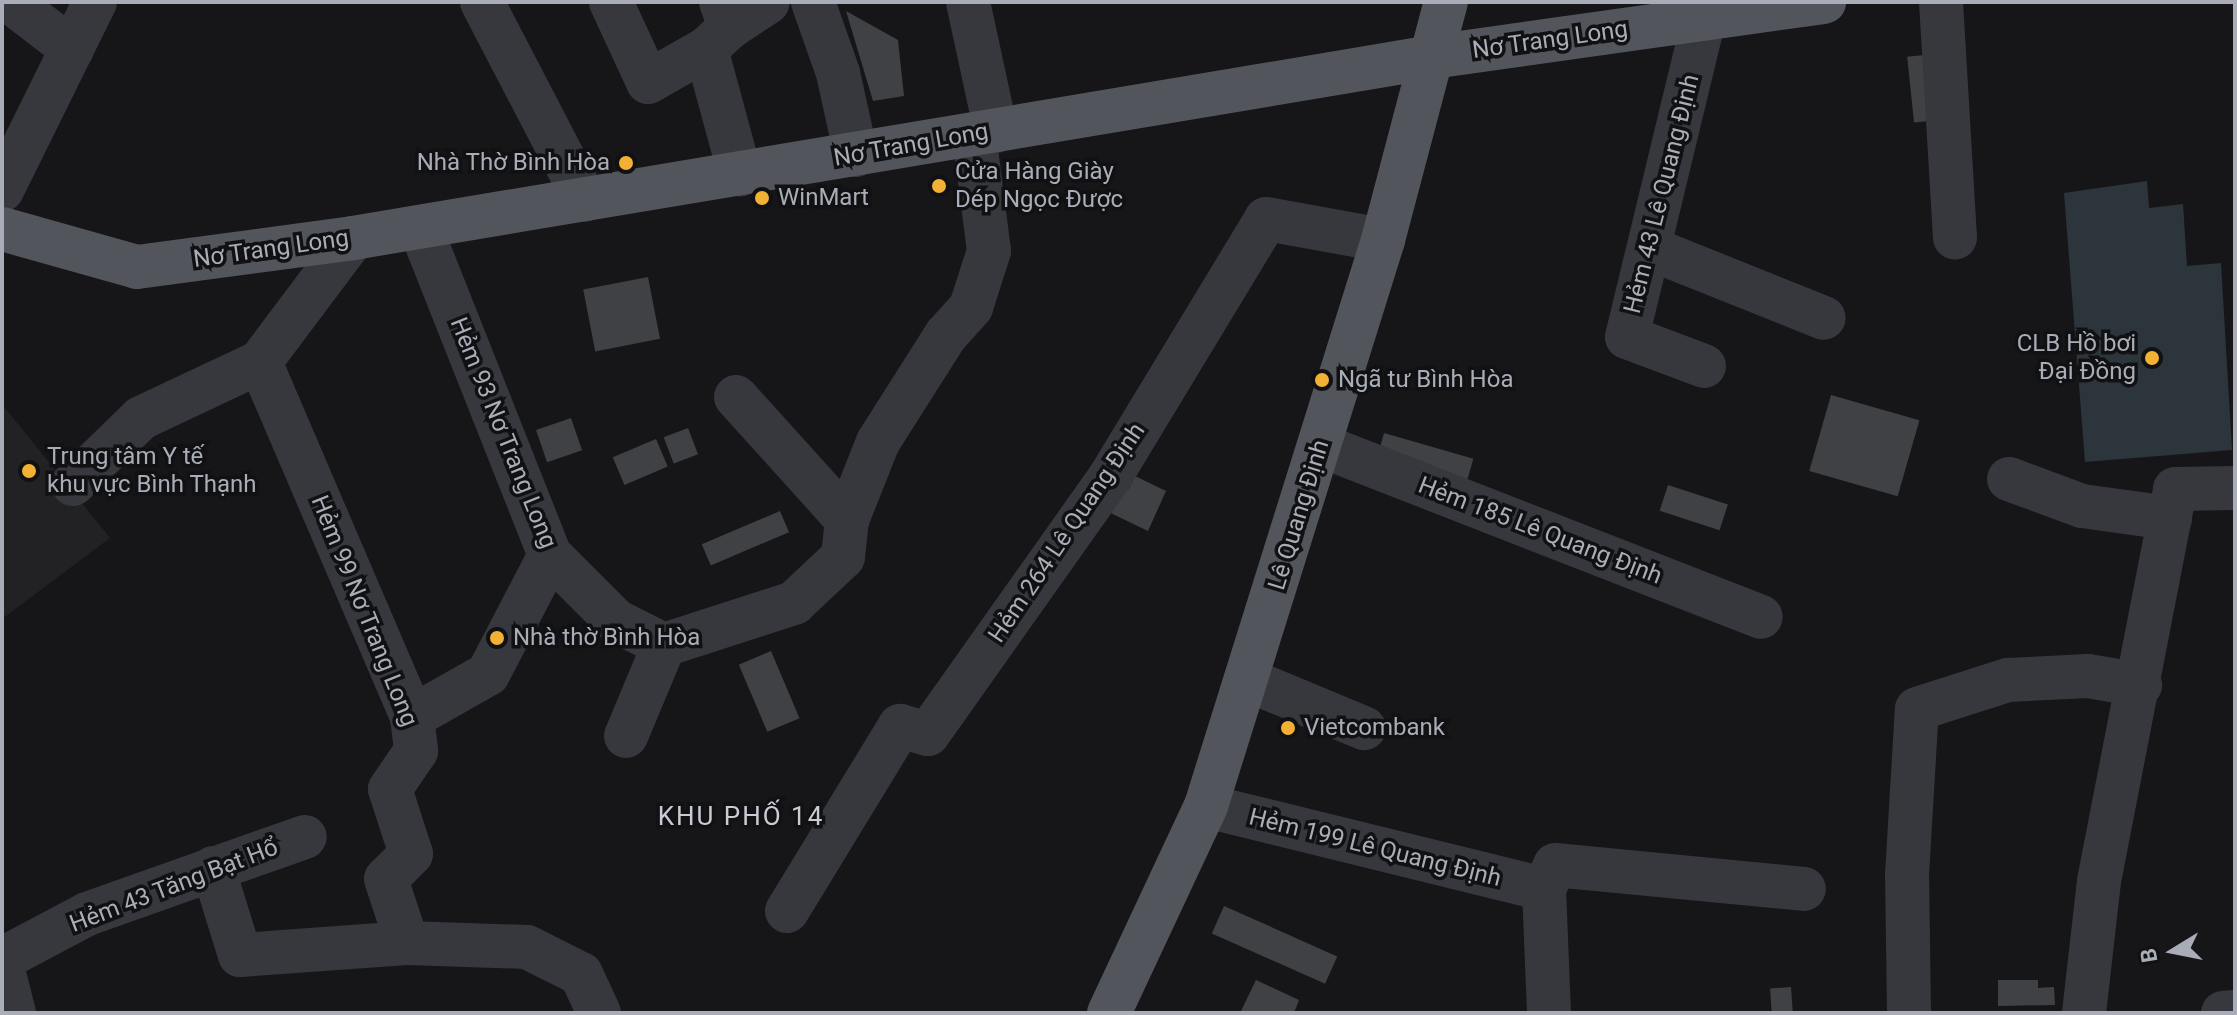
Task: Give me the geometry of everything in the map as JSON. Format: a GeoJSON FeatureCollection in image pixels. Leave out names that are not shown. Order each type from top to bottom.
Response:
{"type":"FeatureCollection","features":[{"type":"Feature","properties":{"kind":"main road","name":"Lê Quang Định"},"geometry":{"type":"LineString","coordinates":[[1109,1013],[1206,806],[1383,240],[1446,2]]}},
{"type":"Feature","properties":{"kind":"main road","name":"Nơ Trang Long"},"geometry":{"type":"LineString","coordinates":[[2,229],[137,267],[353,238],[1432,57],[1824,2]]}},
{"type":"Feature","properties":{"kind":"street"},"geometry":{"type":"LineString","coordinates":[[11,2],[72,49]]}},
{"type":"Feature","properties":{"kind":"street"},"geometry":{"type":"LineString","coordinates":[[2,190],[95,2]]}},
{"type":"Feature","properties":{"kind":"street"},"geometry":{"type":"LineString","coordinates":[[482,2],[585,200]]}},
{"type":"Feature","properties":{"kind":"street"},"geometry":{"type":"LineString","coordinates":[[613,6],[648,82],[719,26],[768,2]]}},
{"type":"Feature","properties":{"kind":"street"},"geometry":{"type":"LineString","coordinates":[[813,2],[838,73],[856,155]]}},
{"type":"Feature","properties":{"kind":"street"},"geometry":{"type":"LineString","coordinates":[[626,736],[664,645],[794,603],[843,557],[847,520],[878,442],[946,335],[971,307],[989,251],[985,132],[968,2]]}},
{"type":"Feature","properties":{"kind":"street"},"geometry":{"type":"LineString","coordinates":[[1941,2],[1955,238]]}},
{"type":"Feature","properties":{"kind":"street","name":"Hẻm 43 Lê Quang Định"},"geometry":{"type":"LineString","coordinates":[[1704,19],[1627,337],[1704,366]]}},
{"type":"Feature","properties":{"kind":"street"},"geometry":{"type":"LineString","coordinates":[[719,26],[740,174]]}},
{"type":"Feature","properties":{"kind":"street","name":"Hẻm 264 Lê Quang Định"},"geometry":{"type":"LineString","coordinates":[[787,911],[900,726],[928,734],[1110,477],[1266,219],[1383,240]]}},
{"type":"Feature","properties":{"kind":"street","name":"Hẻm 93 Nơ Trang Long"},"geometry":{"type":"LineString","coordinates":[[420,227],[550,555],[616,621],[664,645]]}},
{"type":"Feature","properties":{"kind":"street"},"geometry":{"type":"LineString","coordinates":[[73,484],[141,418],[260,362],[353,238]]}},
{"type":"Feature","properties":{"kind":"street"},"geometry":{"type":"LineString","coordinates":[[1649,248],[1824,318]]}},
{"type":"Feature","properties":{"kind":"street","name":"Hẻm 99 Nơ Trang Long"},"geometry":{"type":"LineString","coordinates":[[260,362],[412,717],[416,751],[390,789],[411,854],[386,879],[407,943]]}},
{"type":"Feature","properties":{"kind":"street"},"geometry":{"type":"LineString","coordinates":[[736,397],[847,520]]}},
{"type":"Feature","properties":{"kind":"street","name":"Hẻm 185 Lê Quang Định"},"geometry":{"type":"LineString","coordinates":[[1320,445],[1761,617]]}},
{"type":"Feature","properties":{"kind":"street"},"geometry":{"type":"LineString","coordinates":[[2009,479],[2082,506],[2170,518]]}},
{"type":"Feature","properties":{"kind":"street"},"geometry":{"type":"LineString","coordinates":[[2084,1013],[2099,881],[2140,685],[2175,489],[2235,488]]}},
{"type":"Feature","properties":{"kind":"street"},"geometry":{"type":"LineString","coordinates":[[412,717],[488,674],[550,555]]}},
{"type":"Feature","properties":{"kind":"street"},"geometry":{"type":"LineString","coordinates":[[1909,1013],[1907,875],[1917,709],[2008,680],[2088,676],[2140,685]]}},
{"type":"Feature","properties":{"kind":"street"},"geometry":{"type":"LineString","coordinates":[[1246,679],[1364,728]]}},
{"type":"Feature","properties":{"kind":"street","name":"Hẻm 199 Lê Quang Định"},"geometry":{"type":"LineString","coordinates":[[1206,806],[1544,889]]}},
{"type":"Feature","properties":{"kind":"street","name":"Hẻm 43 Tăng Bạt Hổ"},"geometry":{"type":"LineString","coordinates":[[2,959],[87,914],[305,837]]}},
{"type":"Feature","properties":{"kind":"street"},"geometry":{"type":"LineString","coordinates":[[1549,1013],[1544,889],[1555,865],[1804,889]]}},
{"type":"Feature","properties":{"kind":"street"},"geometry":{"type":"LineString","coordinates":[[213,868],[240,955],[407,943],[527,947],[581,974],[599,1013]]}},
{"type":"Feature","properties":{"kind":"street"},"geometry":{"type":"LineString","coordinates":[[2,966],[14,1013]]}},
{"type":"Feature","properties":{"kind":"street"},"geometry":{"type":"LineString","coordinates":[[2223,1013],[2235,1012]]}},
{"type":"Feature","properties":{"kind":"shaded area","name":"CLB Hồ bơi Đại Đồng"},"geometry":{"type":"Polygon","coordinates":[[[2147,181],[2149,208],[2183,204],[2187,266],[2221,263],[2232,450],[2085,462],[2064,193],[2147,181]]]}},
{"type":"Feature","properties":{"kind":"shaded area","name":"Trung tâm Y tế khu vực Bình Thạnh"},"geometry":{"type":"Polygon","coordinates":[[[2,404],[110,538],[2,619],[2,404]]]}},
{"type":"Feature","properties":{"kind":"building"},"geometry":{"type":"Polygon","coordinates":[[[846,11],[898,40],[904,96],[873,101],[846,11]]]}},
{"type":"Feature","properties":{"kind":"building"},"geometry":{"type":"Polygon","coordinates":[[[1934,54],[1941,120],[1914,122],[1907,57],[1934,54]]]}},
{"type":"Feature","properties":{"kind":"building"},"geometry":{"type":"Polygon","coordinates":[[[648,277],[660,339],[595,351],[583,290],[648,277]]]}},
{"type":"Feature","properties":{"kind":"building"},"geometry":{"type":"Polygon","coordinates":[[[1831,395],[1919,420],[1898,496],[1809,471],[1831,395]]]}},
{"type":"Feature","properties":{"kind":"building"},"geometry":{"type":"Polygon","coordinates":[[[571,418],[582,450],[547,462],[536,430],[571,418]]]}},
{"type":"Feature","properties":{"kind":"building"},"geometry":{"type":"Polygon","coordinates":[[[688,428],[698,454],[674,463],[664,437],[688,428]]]}},
{"type":"Feature","properties":{"kind":"building"},"geometry":{"type":"Polygon","coordinates":[[[1384,433],[1473,459],[1466,484],[1377,458],[1384,433]]]}},
{"type":"Feature","properties":{"kind":"building"},"geometry":{"type":"Polygon","coordinates":[[[656,439],[668,467],[624,485],[613,457],[656,439]]]}},
{"type":"Feature","properties":{"kind":"building"},"geometry":{"type":"Polygon","coordinates":[[[1135,476],[1166,491],[1148,531],[1098,507],[1111,480],[1129,489],[1135,476]]]}},
{"type":"Feature","properties":{"kind":"building"},"geometry":{"type":"Polygon","coordinates":[[[1668,485],[1728,504],[1720,530],[1660,511],[1668,485]]]}},
{"type":"Feature","properties":{"kind":"building"},"geometry":{"type":"Polygon","coordinates":[[[780,511],[789,532],[711,565],[702,544],[780,511]]]}},
{"type":"Feature","properties":{"kind":"building"},"geometry":{"type":"Polygon","coordinates":[[[771,651],[800,718],[767,732],[739,665],[771,651]]]}},
{"type":"Feature","properties":{"kind":"building"},"geometry":{"type":"Polygon","coordinates":[[[1224,906],[1337,956],[1325,984],[1212,933],[1224,906]]]}},
{"type":"Feature","properties":{"kind":"building"},"geometry":{"type":"Polygon","coordinates":[[[1256,980],[1299,1000],[1294,1013],[1240,1013],[1256,980]]]}},
{"type":"Feature","properties":{"kind":"building"},"geometry":{"type":"Polygon","coordinates":[[[1998,980],[2038,980],[2038,988],[2054,987],[2055,1005],[1998,1006],[1998,980]]]}},
{"type":"Feature","properties":{"kind":"building"},"geometry":{"type":"Polygon","coordinates":[[[1791,987],[1793,1013],[1772,1013],[1770,988],[1791,987]]]}},
{"type":"Feature","properties":{"kind":"place","name":"Nhà Thờ Bình Hòa"},"geometry":{"type":"Point","coordinates":[626,163]}},
{"type":"Feature","properties":{"kind":"place","name":"Cửa Hàng Giày Dép Ngọc Được"},"geometry":{"type":"Point","coordinates":[939,186]}},
{"type":"Feature","properties":{"kind":"place","name":"WinMart"},"geometry":{"type":"Point","coordinates":[762,198]}},
{"type":"Feature","properties":{"kind":"place","name":"CLB Hồ bơi Đại Đồng"},"geometry":{"type":"Point","coordinates":[2152,358]}},
{"type":"Feature","properties":{"kind":"place","name":"Ngã tư Bình Hòa"},"geometry":{"type":"Point","coordinates":[1322,380]}},
{"type":"Feature","properties":{"kind":"place","name":"Trung tâm Y tế khu vực Bình Thạnh"},"geometry":{"type":"Point","coordinates":[29,471]}},
{"type":"Feature","properties":{"kind":"place","name":"Nhà thờ Bình Hòa"},"geometry":{"type":"Point","coordinates":[497,638]}},
{"type":"Feature","properties":{"kind":"place","name":"Vietcombank"},"geometry":{"type":"Point","coordinates":[1288,728]}},
{"type":"Feature","properties":{"kind":"district","name":"KHU PHỐ 14"},"geometry":{"type":"Point","coordinates":[741,817]}}]}
